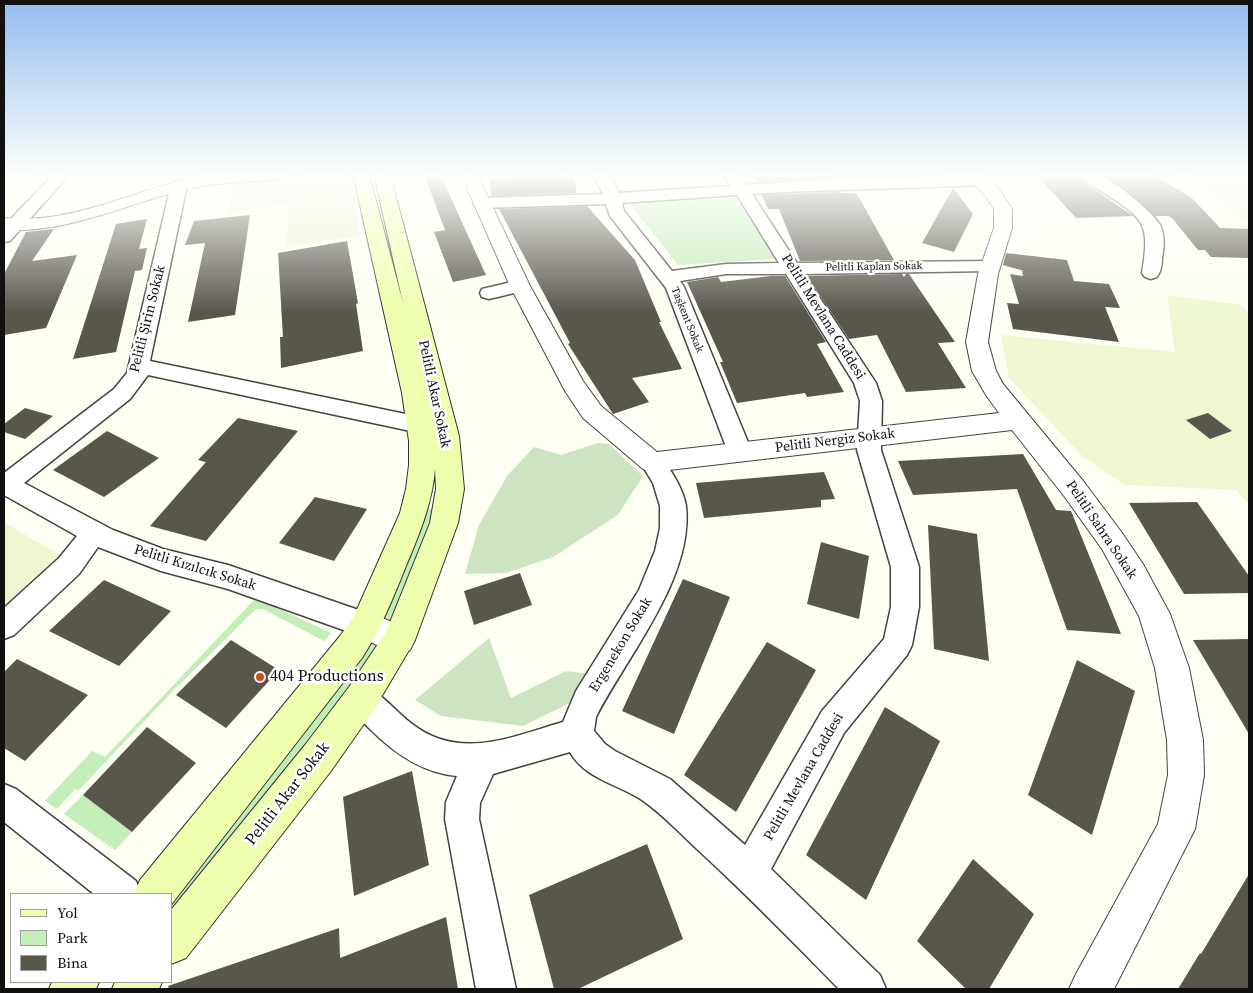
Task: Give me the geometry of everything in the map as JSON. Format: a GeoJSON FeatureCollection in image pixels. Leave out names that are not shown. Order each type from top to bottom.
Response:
{"type":"FeatureCollection","features":[{"type":"Feature","properties":{"kind":"main road","name":"Pelitli Akar Sokak"},"geometry":{"type":"LineString","coordinates":[[155,893],[351,647],[366,625],[420,495],[423,468],[420,425],[372,220]]}},
{"type":"Feature","properties":{"kind":"main road","name":"Pelitli Akar Sokak"},"geometry":{"type":"LineString","coordinates":[[172,942],[318,758],[362,698],[399,640],[444,523],[450,489],[446,436],[393,220]]}},
{"type":"Feature","properties":{"kind":"street"},"geometry":{"type":"LineString","coordinates":[[7,228],[69,220]]}},
{"type":"Feature","properties":{"kind":"street","name":"Pelitli Şirin Sokak"},"geometry":{"type":"LineString","coordinates":[[4,484],[122,394],[137,374],[171,220]]}},
{"type":"Feature","properties":{"kind":"street","name":"Ergenekon Sokak"},"geometry":{"type":"LineString","coordinates":[[489,220],[520,286],[573,385],[592,412],[652,462],[661,473],[673,505],[674,523],[669,551],[662,572],[639,619],[586,704],[578,722],[578,734]]}},
{"type":"Feature","properties":{"kind":"street","name":"Taşkent Sokak"},"geometry":{"type":"LineString","coordinates":[[622,220],[675,287],[740,452]]}},
{"type":"Feature","properties":{"kind":"street","name":"Pelitli Mevlana Caddesi"},"geometry":{"type":"LineString","coordinates":[[750,872],[832,722],[897,646],[905,607],[905,567],[869,450],[870,401],[865,383],[762,220]]}},
{"type":"Feature","properties":{"kind":"street","name":"Pelitli Sahra Sokak"},"geometry":{"type":"LineString","coordinates":[[1003,220],[1003,228],[990,266],[977,342],[984,371],[994,389],[1074,489],[1112,541],[1154,614],[1172,668],[1185,740],[1186,775],[1176,829],[1091,989]]}},
{"type":"Feature","properties":{"kind":"street"},"geometry":{"type":"LineString","coordinates":[[1147,220],[1155,234],[1151,273]]}},
{"type":"Feature","properties":{"kind":"street","name":"Pelitli Kaplan Sokak"},"geometry":{"type":"LineString","coordinates":[[668,277],[726,269],[990,266]]}},
{"type":"Feature","properties":{"kind":"street"},"geometry":{"type":"LineString","coordinates":[[489,293],[520,286]]}},
{"type":"Feature","properties":{"kind":"street"},"geometry":{"type":"LineString","coordinates":[[139,366],[420,425]]}},
{"type":"Feature","properties":{"kind":"street","name":"Pelitli Nergiz Sokak"},"geometry":{"type":"LineString","coordinates":[[652,462],[1018,420]]}},
{"type":"Feature","properties":{"kind":"street","name":"Pelitli Kızılcık Sokak"},"geometry":{"type":"LineString","coordinates":[[4,484],[94,533],[162,560],[228,577],[366,625]]}},
{"type":"Feature","properties":{"kind":"street"},"geometry":{"type":"LineString","coordinates":[[4,626],[69,566],[94,533]]}},
{"type":"Feature","properties":{"kind":"street"},"geometry":{"type":"LineString","coordinates":[[366,625],[399,640]]}},
{"type":"Feature","properties":{"kind":"street"},"geometry":{"type":"LineString","coordinates":[[362,698],[404,738],[432,754],[452,759],[482,760],[578,734],[585,747],[596,757],[656,790],[750,872],[866,989]]}},
{"type":"Feature","properties":{"kind":"street"},"geometry":{"type":"LineString","coordinates":[[482,760],[463,802],[462,819],[496,989]]}},
{"type":"Feature","properties":{"kind":"street"},"geometry":{"type":"LineString","coordinates":[[4,801],[122,893]]}},
{"type":"Feature","properties":{"kind":"green space"},"geometry":{"type":"Polygon","coordinates":[[[288,220],[357,220],[360,236],[287,246],[288,220]]]}},
{"type":"Feature","properties":{"kind":"green space"},"geometry":{"type":"Polygon","coordinates":[[[643,220],[754,220],[776,259],[678,265],[643,220]]]}},
{"type":"Feature","properties":{"kind":"green space"},"geometry":{"type":"Polygon","coordinates":[[[1167,295],[1243,305],[1249,314],[1249,504],[1236,490],[1125,485],[1082,456],[1009,378],[1001,335],[1175,352],[1167,295]]]}},
{"type":"Feature","properties":{"kind":"green space"},"geometry":{"type":"Polygon","coordinates":[[[598,443],[609,444],[643,476],[618,515],[553,557],[506,573],[465,574],[479,525],[507,476],[534,447],[561,455],[598,443]]]}},
{"type":"Feature","properties":{"kind":"green space"},"geometry":{"type":"Polygon","coordinates":[[[416,507],[446,511],[402,630],[369,618],[416,507]]]}},
{"type":"Feature","properties":{"kind":"green space"},"geometry":{"type":"Polygon","coordinates":[[[4,522],[78,566],[4,630],[4,522]]]}},
{"type":"Feature","properties":{"kind":"green space"},"geometry":{"type":"Polygon","coordinates":[[[254,600],[271,605],[331,633],[324,641],[263,609],[256,609],[172,692],[78,791],[75,789],[57,809],[45,801],[92,751],[105,757],[254,600]]]}},
{"type":"Feature","properties":{"kind":"green space"},"geometry":{"type":"Polygon","coordinates":[[[361,632],[392,647],[172,932],[172,893],[143,893],[361,632]]]}},
{"type":"Feature","properties":{"kind":"green space"},"geometry":{"type":"Polygon","coordinates":[[[489,638],[511,698],[566,671],[592,674],[580,698],[523,726],[441,716],[415,700],[489,638]]]}},
{"type":"Feature","properties":{"kind":"green space"},"geometry":{"type":"Polygon","coordinates":[[[83,795],[132,832],[115,850],[64,814],[83,795]]]}},
{"type":"Feature","properties":{"kind":"building"},"geometry":{"type":"Polygon","coordinates":[[[147,220],[139,249],[147,248],[142,270],[135,271],[116,352],[73,359],[116,224],[147,220]]]}},
{"type":"Feature","properties":{"kind":"building"},"geometry":{"type":"Polygon","coordinates":[[[249,220],[235,315],[188,322],[205,243],[185,245],[194,221],[249,220]]]}},
{"type":"Feature","properties":{"kind":"building"},"geometry":{"type":"Polygon","coordinates":[[[441,220],[461,220],[486,275],[453,282],[434,232],[445,230],[441,220]]]}},
{"type":"Feature","properties":{"kind":"building"},"geometry":{"type":"Polygon","coordinates":[[[505,220],[600,220],[635,260],[661,322],[659,322],[682,369],[632,378],[649,402],[613,414],[568,344],[570,343],[505,220]]]}},
{"type":"Feature","properties":{"kind":"building"},"geometry":{"type":"Polygon","coordinates":[[[784,220],[872,220],[894,260],[800,261],[784,220]]]}},
{"type":"Feature","properties":{"kind":"building"},"geometry":{"type":"Polygon","coordinates":[[[935,220],[970,220],[954,252],[922,243],[935,220]]]}},
{"type":"Feature","properties":{"kind":"building"},"geometry":{"type":"Polygon","coordinates":[[[1174,220],[1213,220],[1220,228],[1249,229],[1249,258],[1211,257],[1205,250],[1198,250],[1174,220]]]}},
{"type":"Feature","properties":{"kind":"building"},"geometry":{"type":"Polygon","coordinates":[[[54,229],[32,261],[77,255],[46,328],[4,335],[4,274],[26,232],[54,229]]]}},
{"type":"Feature","properties":{"kind":"building"},"geometry":{"type":"Polygon","coordinates":[[[347,241],[358,303],[356,304],[363,351],[281,368],[280,337],[283,337],[278,253],[347,241]]]}},
{"type":"Feature","properties":{"kind":"building"},"geometry":{"type":"Polygon","coordinates":[[[1006,253],[1067,260],[1074,281],[1109,284],[1120,308],[1105,307],[1119,342],[1013,329],[1007,303],[1019,304],[1010,274],[1023,276],[1022,271],[1024,271],[1003,265],[1006,253]]]}},
{"type":"Feature","properties":{"kind":"building"},"geometry":{"type":"Polygon","coordinates":[[[902,274],[904,277],[906,274],[909,274],[955,342],[938,343],[966,388],[906,392],[877,335],[849,339],[807,276],[902,274]]]}},
{"type":"Feature","properties":{"kind":"building"},"geometry":{"type":"Polygon","coordinates":[[[785,276],[826,342],[817,344],[844,392],[807,397],[805,393],[737,403],[720,362],[723,362],[687,282],[718,277],[721,282],[785,276]]]}},
{"type":"Feature","properties":{"kind":"building"},"geometry":{"type":"Polygon","coordinates":[[[25,408],[53,416],[25,439],[4,432],[4,424],[25,408]]]}},
{"type":"Feature","properties":{"kind":"building"},"geometry":{"type":"Polygon","coordinates":[[[1208,413],[1232,431],[1210,439],[1186,420],[1208,413]]]}},
{"type":"Feature","properties":{"kind":"building"},"geometry":{"type":"Polygon","coordinates":[[[238,418],[298,431],[206,541],[150,526],[206,462],[198,460],[238,418]]]}},
{"type":"Feature","properties":{"kind":"building"},"geometry":{"type":"Polygon","coordinates":[[[107,431],[159,458],[104,497],[53,470],[107,431]]]}},
{"type":"Feature","properties":{"kind":"building"},"geometry":{"type":"Polygon","coordinates":[[[1023,454],[1056,510],[1071,511],[1121,634],[1067,630],[1017,489],[913,495],[898,461],[1023,454]]]}},
{"type":"Feature","properties":{"kind":"building"},"geometry":{"type":"Polygon","coordinates":[[[824,472],[835,499],[821,500],[821,507],[704,518],[696,483],[824,472]]]}},
{"type":"Feature","properties":{"kind":"building"},"geometry":{"type":"Polygon","coordinates":[[[315,497],[367,509],[334,561],[279,543],[315,497]]]}},
{"type":"Feature","properties":{"kind":"building"},"geometry":{"type":"Polygon","coordinates":[[[1197,502],[1249,576],[1249,593],[1184,594],[1129,503],[1197,502]]]}},
{"type":"Feature","properties":{"kind":"building"},"geometry":{"type":"Polygon","coordinates":[[[928,525],[977,534],[989,661],[934,649],[928,525]]]}},
{"type":"Feature","properties":{"kind":"building"},"geometry":{"type":"Polygon","coordinates":[[[821,542],[869,556],[859,619],[807,604],[821,542]]]}},
{"type":"Feature","properties":{"kind":"building"},"geometry":{"type":"Polygon","coordinates":[[[520,573],[532,605],[474,625],[464,591],[520,573]]]}},
{"type":"Feature","properties":{"kind":"building"},"geometry":{"type":"Polygon","coordinates":[[[683,579],[730,597],[674,734],[622,711],[683,579]]]}},
{"type":"Feature","properties":{"kind":"building"},"geometry":{"type":"Polygon","coordinates":[[[104,580],[171,611],[119,666],[49,631],[104,580]]]}},
{"type":"Feature","properties":{"kind":"building"},"geometry":{"type":"Polygon","coordinates":[[[1249,639],[1249,734],[1193,640],[1249,639]]]}},
{"type":"Feature","properties":{"kind":"building"},"geometry":{"type":"Polygon","coordinates":[[[231,640],[279,670],[226,728],[176,695],[231,640]]]}},
{"type":"Feature","properties":{"kind":"building"},"geometry":{"type":"Polygon","coordinates":[[[767,642],[816,670],[736,812],[684,775],[767,642]]]}},
{"type":"Feature","properties":{"kind":"building"},"geometry":{"type":"Polygon","coordinates":[[[17,659],[88,695],[25,761],[4,748],[4,672],[17,659]]]}},
{"type":"Feature","properties":{"kind":"building"},"geometry":{"type":"Polygon","coordinates":[[[1077,660],[1135,691],[1092,835],[1028,795],[1077,660]]]}},
{"type":"Feature","properties":{"kind":"building"},"geometry":{"type":"Polygon","coordinates":[[[885,707],[940,741],[866,900],[806,855],[885,707]]]}},
{"type":"Feature","properties":{"kind":"building"},"geometry":{"type":"Polygon","coordinates":[[[147,727],[196,763],[132,832],[83,795],[147,727]]]}},
{"type":"Feature","properties":{"kind":"building"},"geometry":{"type":"Polygon","coordinates":[[[412,771],[429,865],[354,896],[343,797],[412,771]]]}},
{"type":"Feature","properties":{"kind":"building"},"geometry":{"type":"Polygon","coordinates":[[[647,844],[683,939],[578,989],[554,989],[529,895],[647,844]]]}},
{"type":"Feature","properties":{"kind":"building"},"geometry":{"type":"Polygon","coordinates":[[[973,859],[1034,914],[989,989],[966,989],[917,941],[973,859]]]}},
{"type":"Feature","properties":{"kind":"building"},"geometry":{"type":"Polygon","coordinates":[[[1249,874],[1249,989],[1178,989],[1201,954],[1249,874]]]}},
{"type":"Feature","properties":{"kind":"building"},"geometry":{"type":"Polygon","coordinates":[[[446,917],[458,989],[169,989],[168,986],[339,928],[340,958],[446,917]]]}},
{"type":"Feature","properties":{"kind":"place","name":"404 Productions"},"geometry":{"type":"Point","coordinates":[260,677]}}]}
